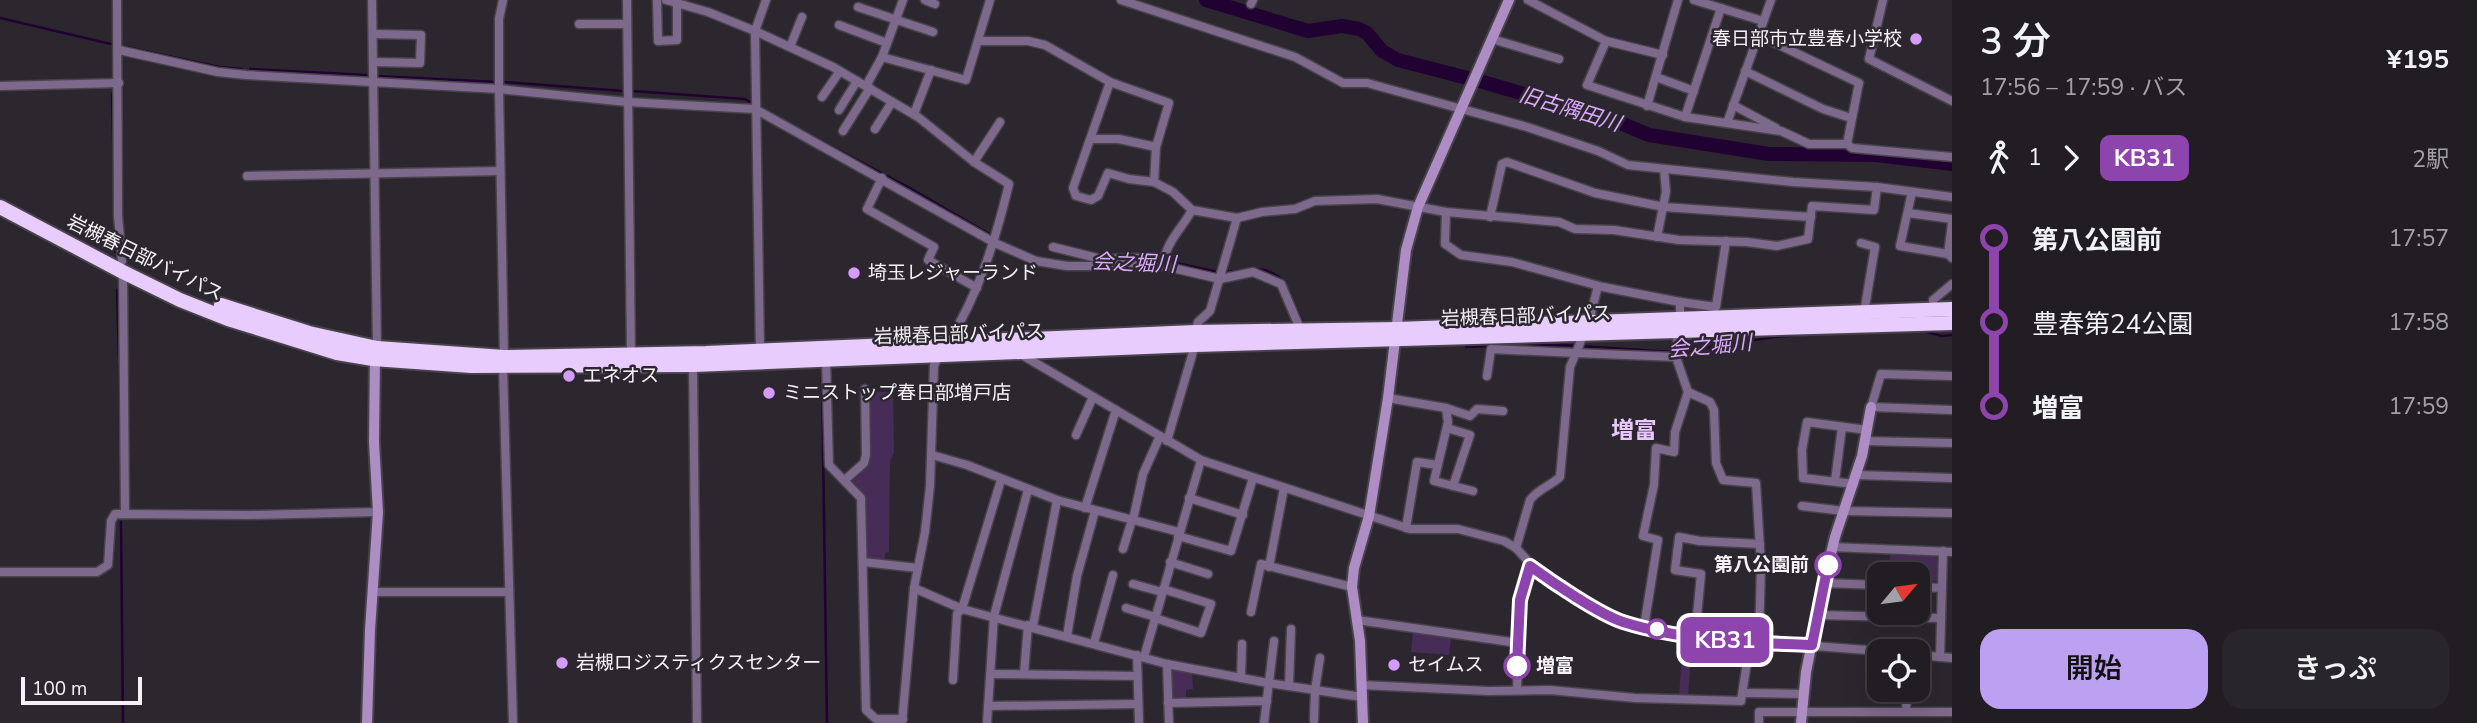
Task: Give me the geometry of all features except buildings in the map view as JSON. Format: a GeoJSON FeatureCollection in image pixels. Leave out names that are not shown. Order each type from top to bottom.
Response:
{"type":"FeatureCollection","features":[{"type":"Feature","properties":{"kind":"highway","name":"岩槻春日部バイパス"},"geometry":{"type":"LineString","coordinates":[[0,197],[122,267]]}},
{"type":"Feature","properties":{"kind":"highway","name":"岩槻春日部バイパス"},"geometry":{"type":"LineString","coordinates":[[0,207],[122,267],[232,310],[375,353],[504,362],[693,365],[826,359],[944,349],[1016,352],[1301,331],[1397,335]]}},
{"type":"Feature","properties":{"kind":"highway","name":"岩槻春日部バイパス"},"geometry":{"type":"LineString","coordinates":[[1679,325],[1952,309]]}},
{"type":"Feature","properties":{"kind":"highway","name":"岩槻春日部バイパス"},"geometry":{"type":"LineString","coordinates":[[504,362],[631,355],[944,349],[1195,338],[1397,335],[1586,327],[1952,323]]}},
{"type":"Feature","properties":{"kind":"street"},"geometry":{"type":"LineString","coordinates":[[117,0],[120,83],[118,216],[122,267],[125,514]]}},
{"type":"Feature","properties":{"kind":"street"},"geometry":{"type":"LineString","coordinates":[[368,723],[372,593],[378,512],[374,442],[372,0]]}},
{"type":"Feature","properties":{"kind":"street"},"geometry":{"type":"LineString","coordinates":[[503,0],[499,19],[500,171],[513,723]]}},
{"type":"Feature","properties":{"kind":"street"},"geometry":{"type":"LineString","coordinates":[[627,0],[631,355]]}},
{"type":"Feature","properties":{"kind":"street"},"geometry":{"type":"LineString","coordinates":[[657,0],[658,41],[677,40],[677,3]]}},
{"type":"Feature","properties":{"kind":"street"},"geometry":{"type":"LineString","coordinates":[[667,0],[708,12],[755,31],[840,71],[914,114],[974,162],[1009,184],[995,243],[977,288],[934,366],[932,455],[925,532],[914,588],[902,721],[876,719],[866,710],[861,498],[829,465],[830,390],[826,359]]}},
{"type":"Feature","properties":{"kind":"street"},"geometry":{"type":"LineString","coordinates":[[760,351],[754,109],[755,31],[766,0]]}},
{"type":"Feature","properties":{"kind":"street"},"geometry":{"type":"LineString","coordinates":[[843,131],[882,57],[903,0]]}},
{"type":"Feature","properties":{"kind":"street"},"geometry":{"type":"LineString","coordinates":[[925,0],[935,4]]}},
{"type":"Feature","properties":{"kind":"street"},"geometry":{"type":"LineString","coordinates":[[882,57],[965,80],[990,0]]}},
{"type":"Feature","properties":{"kind":"street"},"geometry":{"type":"LineString","coordinates":[[1121,0],[1295,57],[1343,83],[1367,83],[1539,131],[1598,151],[1628,165],[1793,182],[1877,187],[1952,197]]}},
{"type":"Feature","properties":{"kind":"street"},"geometry":{"type":"LineString","coordinates":[[1363,723],[1360,641],[1352,587],[1354,568],[1368,516],[1388,398],[1406,250],[1418,207],[1509,0]]}},
{"type":"Feature","properties":{"kind":"street"},"geometry":{"type":"LineString","coordinates":[[1528,0],[1606,41],[1663,55]]}},
{"type":"Feature","properties":{"kind":"street"},"geometry":{"type":"LineString","coordinates":[[1647,106],[1678,0]]}},
{"type":"Feature","properties":{"kind":"street"},"geometry":{"type":"LineString","coordinates":[[1694,0],[1763,21]]}},
{"type":"Feature","properties":{"kind":"street"},"geometry":{"type":"LineString","coordinates":[[1727,123],[1771,0]]}},
{"type":"Feature","properties":{"kind":"street"},"geometry":{"type":"LineString","coordinates":[[1883,0],[1869,59],[1952,101]]}},
{"type":"Feature","properties":{"kind":"street"},"geometry":{"type":"LineString","coordinates":[[858,7],[933,32]]}},
{"type":"Feature","properties":{"kind":"street"},"geometry":{"type":"LineString","coordinates":[[1685,117],[1721,8]]}},
{"type":"Feature","properties":{"kind":"street"},"geometry":{"type":"LineString","coordinates":[[790,47],[802,17]]}},
{"type":"Feature","properties":{"kind":"street"},"geometry":{"type":"LineString","coordinates":[[579,24],[627,24]]}},
{"type":"Feature","properties":{"kind":"street"},"geometry":{"type":"LineString","coordinates":[[839,25],[887,43]]}},
{"type":"Feature","properties":{"kind":"street"},"geometry":{"type":"LineString","coordinates":[[373,34],[421,35],[420,63],[373,62]]}},
{"type":"Feature","properties":{"kind":"street"},"geometry":{"type":"LineString","coordinates":[[1758,35],[1859,83],[1847,144]]}},
{"type":"Feature","properties":{"kind":"street"},"geometry":{"type":"LineString","coordinates":[[1492,38],[1559,59]]}},
{"type":"Feature","properties":{"kind":"street"},"geometry":{"type":"LineString","coordinates":[[978,41],[1028,41],[1045,45],[1110,82],[1169,103],[1156,147],[1154,182]]}},
{"type":"Feature","properties":{"kind":"street"},"geometry":{"type":"LineString","coordinates":[[1606,41],[1587,85],[1685,117],[1781,131]]}},
{"type":"Feature","properties":{"kind":"street"},"geometry":{"type":"LineString","coordinates":[[118,50],[218,72],[499,89],[627,102],[754,109],[995,243],[1036,261],[1164,262],[1221,274],[1253,272],[1281,284],[1301,331]]}},
{"type":"Feature","properties":{"kind":"street"},"geometry":{"type":"LineString","coordinates":[[914,114],[931,70]]}},
{"type":"Feature","properties":{"kind":"street"},"geometry":{"type":"LineString","coordinates":[[821,97],[840,71]]}},
{"type":"Feature","properties":{"kind":"street"},"geometry":{"type":"LineString","coordinates":[[1745,71],[1824,109],[1851,118]]}},
{"type":"Feature","properties":{"kind":"street"},"geometry":{"type":"LineString","coordinates":[[1656,78],[1694,91]]}},
{"type":"Feature","properties":{"kind":"street"},"geometry":{"type":"LineString","coordinates":[[839,110],[857,81]]}},
{"type":"Feature","properties":{"kind":"street"},"geometry":{"type":"LineString","coordinates":[[1110,82],[1073,188],[1076,196],[1091,200],[1098,196],[1108,173],[1154,182],[1173,192],[1192,210],[1237,218],[1295,209],[1315,201],[1377,199],[1446,212],[1559,222],[1575,229],[1614,230],[1679,240],[1777,246],[1808,239],[1812,206],[1874,210],[1877,187]]}},
{"type":"Feature","properties":{"kind":"street"},"geometry":{"type":"LineString","coordinates":[[0,86],[120,83]]}},
{"type":"Feature","properties":{"kind":"street"},"geometry":{"type":"LineString","coordinates":[[875,128],[892,102]]}},
{"type":"Feature","properties":{"kind":"street"},"geometry":{"type":"LineString","coordinates":[[1733,105],[1809,144],[1847,144],[1852,148],[1952,158]]}},
{"type":"Feature","properties":{"kind":"street"},"geometry":{"type":"LineString","coordinates":[[974,162],[1000,122]]}},
{"type":"Feature","properties":{"kind":"street"},"geometry":{"type":"LineString","coordinates":[[1091,139],[1119,139],[1156,147]]}},
{"type":"Feature","properties":{"kind":"street"},"geometry":{"type":"LineString","coordinates":[[1490,217],[1502,164],[1507,162],[1595,193],[1664,207],[1811,217]]}},
{"type":"Feature","properties":{"kind":"street"},"geometry":{"type":"LineString","coordinates":[[1657,237],[1666,192],[1664,169]]}},
{"type":"Feature","properties":{"kind":"street"},"geometry":{"type":"LineString","coordinates":[[247,176],[500,171]]}},
{"type":"Feature","properties":{"kind":"street"},"geometry":{"type":"LineString","coordinates":[[882,178],[866,209],[934,247],[928,260],[977,288]]}},
{"type":"Feature","properties":{"kind":"street"},"geometry":{"type":"LineString","coordinates":[[1908,213],[1952,221],[1950,256],[1900,246],[1912,192]]}},
{"type":"Feature","properties":{"kind":"street"},"geometry":{"type":"LineString","coordinates":[[1164,262],[1175,234],[1185,224],[1192,210]]}},
{"type":"Feature","properties":{"kind":"street"},"geometry":{"type":"LineString","coordinates":[[1446,212],[1445,244],[1461,254],[1512,262],[1598,286],[1716,307],[1726,241]]}},
{"type":"Feature","properties":{"kind":"street"},"geometry":{"type":"LineString","coordinates":[[1124,549],[1143,474],[1164,439],[1198,322],[1210,311],[1237,218]]}},
{"type":"Feature","properties":{"kind":"street"},"geometry":{"type":"LineString","coordinates":[[1861,243],[1875,247],[1864,313]]}},
{"type":"Feature","properties":{"kind":"street"},"geometry":{"type":"LineString","coordinates":[[1053,247],[1094,262]]}},
{"type":"Feature","properties":{"kind":"street"},"geometry":{"type":"LineString","coordinates":[[1934,310],[1933,300],[1952,284]]}},
{"type":"Feature","properties":{"kind":"street"},"geometry":{"type":"LineString","coordinates":[[1516,548],[1530,500],[1534,494],[1560,477],[1570,368],[1598,286]]}},
{"type":"Feature","properties":{"kind":"street"},"geometry":{"type":"LineString","coordinates":[[1644,626],[1658,540],[1643,536],[1654,485],[1656,449],[1674,452],[1675,432],[1689,392],[1677,353],[1680,302]]}},
{"type":"Feature","properties":{"kind":"street"},"geometry":{"type":"LineString","coordinates":[[1487,376],[1492,349],[1576,353],[1677,353]]}},
{"type":"Feature","properties":{"kind":"street"},"geometry":{"type":"LineString","coordinates":[[1016,352],[1201,460],[1406,528],[1458,529],[1504,541],[1516,548],[1530,566],[1613,617],[1695,637],[1867,650]]}},
{"type":"Feature","properties":{"kind":"street"},"geometry":{"type":"LineString","coordinates":[[693,365],[697,723]]}},
{"type":"Feature","properties":{"kind":"street"},"geometry":{"type":"LineString","coordinates":[[1802,717],[1812,645],[1832,547],[1855,479],[1881,374],[1952,376]]}},
{"type":"Feature","properties":{"kind":"street"},"geometry":{"type":"LineString","coordinates":[[847,478],[864,463],[866,455],[865,390]]}},
{"type":"Feature","properties":{"kind":"street"},"geometry":{"type":"LineString","coordinates":[[914,588],[962,609],[994,615],[1167,664],[1315,690],[1550,690],[1683,701],[1741,701],[1755,642],[1759,544],[1756,483],[1723,480],[1716,463],[1714,410],[1710,402],[1689,392]]}},
{"type":"Feature","properties":{"kind":"street"},"geometry":{"type":"LineString","coordinates":[[1076,435],[1093,397]]}},
{"type":"Feature","properties":{"kind":"street"},"geometry":{"type":"LineString","coordinates":[[1388,398],[1446,408],[1470,416],[1477,409],[1503,411]]}},
{"type":"Feature","properties":{"kind":"street"},"geometry":{"type":"LineString","coordinates":[[1871,407],[1952,410]]}},
{"type":"Feature","properties":{"kind":"street"},"geometry":{"type":"LineString","coordinates":[[1446,408],[1447,428],[1434,481],[1473,491]]}},
{"type":"Feature","properties":{"kind":"street"},"geometry":{"type":"LineString","coordinates":[[1085,509],[1116,410]]}},
{"type":"Feature","properties":{"kind":"street"},"geometry":{"type":"LineString","coordinates":[[1952,443],[1866,436],[1842,427],[1807,422],[1802,450],[1803,478],[1835,481],[1952,478]]}},
{"type":"Feature","properties":{"kind":"street"},"geometry":{"type":"LineString","coordinates":[[1835,481],[1842,427]]}},
{"type":"Feature","properties":{"kind":"street"},"geometry":{"type":"LineString","coordinates":[[1447,428],[1470,435],[1453,486]]}},
{"type":"Feature","properties":{"kind":"street"},"geometry":{"type":"LineString","coordinates":[[932,455],[967,465],[1001,480],[1085,509],[1132,520],[1231,551],[1254,478]]}},
{"type":"Feature","properties":{"kind":"street"},"geometry":{"type":"LineString","coordinates":[[1139,723],[1137,676],[1141,656],[1201,460]]}},
{"type":"Feature","properties":{"kind":"street"},"geometry":{"type":"LineString","coordinates":[[1406,528],[1417,462],[1438,465]]}},
{"type":"Feature","properties":{"kind":"street"},"geometry":{"type":"LineString","coordinates":[[953,680],[957,614],[962,609],[1001,480]]}},
{"type":"Feature","properties":{"kind":"street"},"geometry":{"type":"LineString","coordinates":[[1269,567],[1284,488]]}},
{"type":"Feature","properties":{"kind":"street"},"geometry":{"type":"LineString","coordinates":[[987,723],[994,615],[1028,490]]}},
{"type":"Feature","properties":{"kind":"street"},"geometry":{"type":"LineString","coordinates":[[1189,498],[1242,515]]}},
{"type":"Feature","properties":{"kind":"street"},"geometry":{"type":"LineString","coordinates":[[1024,674],[1057,500]]}},
{"type":"Feature","properties":{"kind":"street"},"geometry":{"type":"LineString","coordinates":[[1802,506],[1844,511],[1952,513]]}},
{"type":"Feature","properties":{"kind":"street"},"geometry":{"type":"LineString","coordinates":[[1067,636],[1077,576],[1095,511]]}},
{"type":"Feature","properties":{"kind":"street"},"geometry":{"type":"LineString","coordinates":[[0,572],[97,572],[108,565],[111,522],[115,514],[378,512]]}},
{"type":"Feature","properties":{"kind":"street"},"geometry":{"type":"LineString","coordinates":[[1695,637],[1701,574],[1675,570],[1679,537],[1700,541],[1759,544]]}},
{"type":"Feature","properties":{"kind":"street"},"geometry":{"type":"LineString","coordinates":[[1832,547],[1947,552],[1942,588],[1940,657]]}},
{"type":"Feature","properties":{"kind":"street"},"geometry":{"type":"LineString","coordinates":[[863,562],[918,568]]}},
{"type":"Feature","properties":{"kind":"street"},"geometry":{"type":"LineString","coordinates":[[1170,562],[1208,574]]}},
{"type":"Feature","properties":{"kind":"street"},"geometry":{"type":"LineString","coordinates":[[1251,612],[1261,564],[1352,587]]}},
{"type":"Feature","properties":{"kind":"street"},"geometry":{"type":"LineString","coordinates":[[1517,690],[1520,600],[1530,566]]}},
{"type":"Feature","properties":{"kind":"street"},"geometry":{"type":"LineString","coordinates":[[1094,643],[1113,575]]}},
{"type":"Feature","properties":{"kind":"street"},"geometry":{"type":"LineString","coordinates":[[1824,583],[1867,585]]}},
{"type":"Feature","properties":{"kind":"street"},"geometry":{"type":"LineString","coordinates":[[1126,608],[1201,633],[1211,604],[1133,584]]}},
{"type":"Feature","properties":{"kind":"street"},"geometry":{"type":"LineString","coordinates":[[1930,588],[1942,588]]}},
{"type":"Feature","properties":{"kind":"street"},"geometry":{"type":"LineString","coordinates":[[372,593],[509,592]]}},
{"type":"Feature","properties":{"kind":"street"},"geometry":{"type":"LineString","coordinates":[[1818,615],[1941,618]]}},
{"type":"Feature","properties":{"kind":"street"},"geometry":{"type":"LineString","coordinates":[[1356,620],[1518,643]]}},
{"type":"Feature","properties":{"kind":"street"},"geometry":{"type":"LineString","coordinates":[[1289,686],[1291,629]]}},
{"type":"Feature","properties":{"kind":"street"},"geometry":{"type":"LineString","coordinates":[[1264,723],[1274,641]]}},
{"type":"Feature","properties":{"kind":"street"},"geometry":{"type":"LineString","coordinates":[[1241,678],[1242,644]]}},
{"type":"Feature","properties":{"kind":"street"},"geometry":{"type":"LineString","coordinates":[[1930,656],[1952,658]]}},
{"type":"Feature","properties":{"kind":"street"},"geometry":{"type":"LineString","coordinates":[[1314,720],[1320,658]]}},
{"type":"Feature","properties":{"kind":"street"},"geometry":{"type":"LineString","coordinates":[[1167,664],[1169,723]]}},
{"type":"Feature","properties":{"kind":"street"},"geometry":{"type":"LineString","coordinates":[[991,674],[1137,676]]}},
{"type":"Feature","properties":{"kind":"street"},"geometry":{"type":"LineString","coordinates":[[1743,693],[1804,694]]}},
{"type":"Feature","properties":{"kind":"street"},"geometry":{"type":"LineString","coordinates":[[1168,703],[1266,701]]}},
{"type":"Feature","properties":{"kind":"street"},"geometry":{"type":"LineString","coordinates":[[1906,702],[1906,711]]}},
{"type":"Feature","properties":{"kind":"street"},"geometry":{"type":"LineString","coordinates":[[988,706],[1138,704]]}},
{"type":"Feature","properties":{"kind":"street"},"geometry":{"type":"LineString","coordinates":[[1759,723],[1759,712],[1802,717],[1906,711],[1952,712]]}},
{"type":"Feature","properties":{"kind":"shaded area"},"geometry":{"type":"Polygon","coordinates":[[[870,392],[893,392],[894,453],[890,461],[889,552],[885,553],[885,561],[871,561],[867,557],[865,496],[850,479],[866,464],[866,395],[870,392]]]}},
{"type":"Feature","properties":{"kind":"shaded area"},"geometry":{"type":"Polygon","coordinates":[[[1890,555],[1934,556],[1938,560],[1937,581],[1930,581],[1930,562],[1890,562],[1890,555]]]}},
{"type":"Feature","properties":{"kind":"shaded area"},"geometry":{"type":"Polygon","coordinates":[[[1413,632],[1451,638],[1449,655],[1411,652],[1413,632]]]}},
{"type":"Feature","properties":{"kind":"shaded area"},"geometry":{"type":"Polygon","coordinates":[[[1683,639],[1692,640],[1688,697],[1679,697],[1683,639]]]}},
{"type":"Feature","properties":{"kind":"shaded area"},"geometry":{"type":"Polygon","coordinates":[[[1173,669],[1192,674],[1193,689],[1186,690],[1186,700],[1172,700],[1173,669]]]}},
{"type":"Feature","properties":{"kind":"waterway","name":"旧古隅田川"},"geometry":{"type":"LineString","coordinates":[[1206,0],[1308,31],[1342,26],[1359,29],[1367,33],[1382,51],[1398,60],[1616,121],[1649,135],[1769,154],[1876,155],[1952,164]]}},
{"type":"Feature","properties":{"kind":"waterway"},"geometry":{"type":"LineString","coordinates":[[0,18],[111,44]]}},
{"type":"Feature","properties":{"kind":"waterway"},"geometry":{"type":"LineString","coordinates":[[126,47],[219,67],[242,69]]}},
{"type":"Feature","properties":{"kind":"waterway"},"geometry":{"type":"LineString","coordinates":[[250,69],[367,75]]}},
{"type":"Feature","properties":{"kind":"waterway"},"geometry":{"type":"LineString","coordinates":[[377,76],[498,82]]}},
{"type":"Feature","properties":{"kind":"waterway"},"geometry":{"type":"LineString","coordinates":[[505,82],[623,91]]}},
{"type":"Feature","properties":{"kind":"waterway"},"geometry":{"type":"LineString","coordinates":[[632,91],[745,99],[755,105]]}},
{"type":"Feature","properties":{"kind":"waterway"},"geometry":{"type":"LineString","coordinates":[[112,94],[114,174]]}},
{"type":"Feature","properties":{"kind":"waterway"},"geometry":{"type":"LineString","coordinates":[[810,135],[910,188],[1003,242]]}},
{"type":"Feature","properties":{"kind":"waterway"},"geometry":{"type":"LineString","coordinates":[[115,223],[115,252]]}},
{"type":"Feature","properties":{"kind":"waterway","name":"会之堀川"},"geometry":{"type":"LineString","coordinates":[[1015,248],[1037,257],[1056,260]]}},
{"type":"Feature","properties":{"kind":"waterway","name":"会之堀川"},"geometry":{"type":"LineString","coordinates":[[1167,261],[1218,272]]}},
{"type":"Feature","properties":{"kind":"waterway","name":"会之堀川"},"geometry":{"type":"LineString","coordinates":[[1225,272],[1263,270],[1284,282]]}},
{"type":"Feature","properties":{"kind":"waterway","name":"会之堀川"},"geometry":{"type":"LineString","coordinates":[[1287,288],[1303,323]]}},
{"type":"Feature","properties":{"kind":"waterway"},"geometry":{"type":"LineString","coordinates":[[117,290],[119,358]]}},
{"type":"Feature","properties":{"kind":"waterway","name":"会之堀川"},"geometry":{"type":"LineString","coordinates":[[1919,330],[1942,336],[1952,335]]}},
{"type":"Feature","properties":{"kind":"waterway","name":"会之堀川"},"geometry":{"type":"LineString","coordinates":[[1679,352],[1807,334]]}},
{"type":"Feature","properties":{"kind":"waterway","name":"会之堀川"},"geometry":{"type":"LineString","coordinates":[[1508,346],[1565,345],[1673,352]]}},
{"type":"Feature","properties":{"kind":"waterway","name":"会之堀川"},"geometry":{"type":"LineString","coordinates":[[1466,347],[1491,346]]}},
{"type":"Feature","properties":{"kind":"waterway"},"geometry":{"type":"LineString","coordinates":[[119,364],[121,502]]}},
{"type":"Feature","properties":{"kind":"waterway"},"geometry":{"type":"LineString","coordinates":[[822,378],[827,723]]}},
{"type":"Feature","properties":{"kind":"waterway"},"geometry":{"type":"LineString","coordinates":[[121,522],[123,723]]}},
{"type":"Feature","properties":{"kind":"bus line","name":"KB31"},"geometry":{"type":"LineString","coordinates":[[1517,666],[1520,600],[1530,566],[1623,622],[1695,637],[1750,643],[1812,645],[1828,565]]}},
{"type":"Feature","properties":{"kind":"place","name":"春日部市立豊春小学校"},"geometry":{"type":"Point","coordinates":[1916,39]}},
{"type":"Feature","properties":{"kind":"place","name":"埼玉レジャーランド"},"geometry":{"type":"Point","coordinates":[854,273]}},
{"type":"Feature","properties":{"kind":"place","name":"エネオス"},"geometry":{"type":"Point","coordinates":[569,376]}},
{"type":"Feature","properties":{"kind":"place","name":"ミニストップ春日部増戸店"},"geometry":{"type":"Point","coordinates":[769,393]}},
{"type":"Feature","properties":{"kind":"place","name":"第八公園前"},"geometry":{"type":"Point","coordinates":[1828,565]}},
{"type":"Feature","properties":{"kind":"place","name":"岩槻ロジスティクスセンター"},"geometry":{"type":"Point","coordinates":[562,663]}},
{"type":"Feature","properties":{"kind":"place","name":"セイムス"},"geometry":{"type":"Point","coordinates":[1394,665]}},
{"type":"Feature","properties":{"kind":"place","name":"増富"},"geometry":{"type":"Point","coordinates":[1517,666]}},
{"type":"Feature","properties":{"kind":"district","name":"増富"},"geometry":{"type":"Point","coordinates":[1634,430]}}]}
